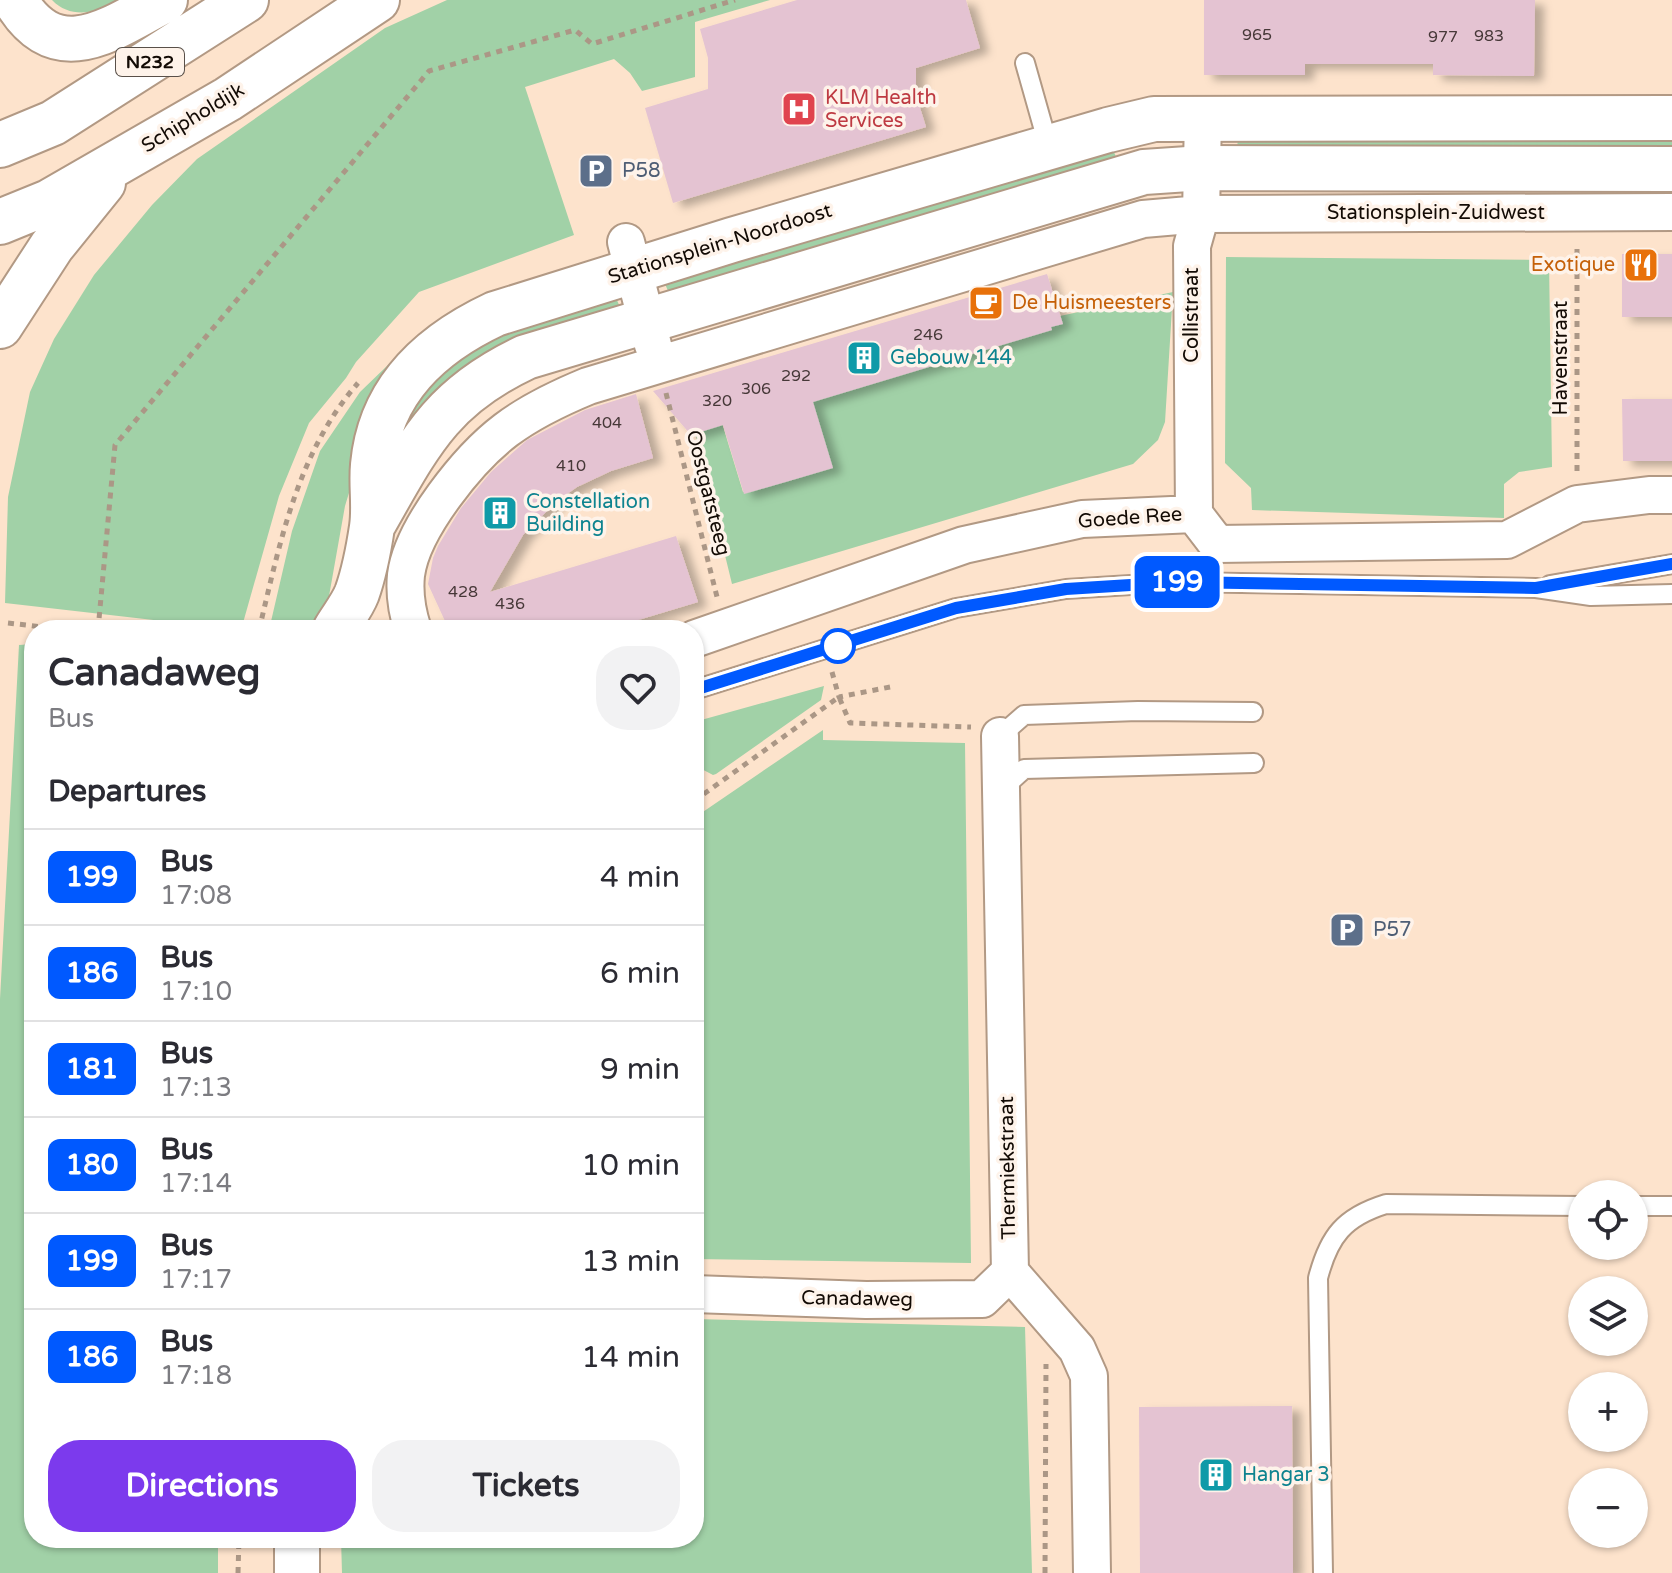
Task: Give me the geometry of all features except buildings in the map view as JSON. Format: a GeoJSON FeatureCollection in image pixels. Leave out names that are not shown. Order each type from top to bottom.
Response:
{"type":"FeatureCollection","features":[{"type":"Feature","properties":{"kind":"street","name":"N232"},"geometry":{"type":"LineString","coordinates":[[15,0],[24,15],[36,26],[63,38],[79,39],[100,35],[165,0]]}},
{"type":"Feature","properties":{"kind":"street","name":"N232"},"geometry":{"type":"LineString","coordinates":[[0,145],[53,123],[246,0]]}},
{"type":"Feature","properties":{"kind":"street","name":"Schipholdijk"},"geometry":{"type":"LineString","coordinates":[[0,222],[49,202],[228,99],[377,0]]}},
{"type":"Feature","properties":{"kind":"street"},"geometry":{"type":"LineString","coordinates":[[1203,117],[1672,118]]}},
{"type":"Feature","properties":{"kind":"street","name":"Stationsplein-Noordoost"},"geometry":{"type":"LineString","coordinates":[[351,618],[372,526],[373,463],[380,430],[393,399],[412,373],[437,348],[464,328],[630,256],[754,233],[1133,123],[1203,117]]}},
{"type":"Feature","properties":{"kind":"street","name":"Collistraat"},"geometry":{"type":"LineString","coordinates":[[1194,514],[1192,246],[1201,214],[1203,117]]}},
{"type":"Feature","properties":{"kind":"street","name":"N232"},"geometry":{"type":"LineString","coordinates":[[0,173],[53,123]]}},
{"type":"Feature","properties":{"kind":"street"},"geometry":{"type":"LineString","coordinates":[[0,326],[52,246],[123,160]]}},
{"type":"Feature","properties":{"kind":"street"},"geometry":{"type":"LineString","coordinates":[[1203,168],[1672,169]]}},
{"type":"Feature","properties":{"kind":"street","name":"Stationsplein-Noordoost"},"geometry":{"type":"LineString","coordinates":[[372,526],[429,431],[452,404],[475,385],[526,357],[1144,172],[1203,168]]}},
{"type":"Feature","properties":{"kind":"street","name":"Stationsplein-Zuidwest"},"geometry":{"type":"LineString","coordinates":[[1201,214],[1672,212]]}},
{"type":"Feature","properties":{"kind":"street"},"geometry":{"type":"LineString","coordinates":[[411,620],[405,596],[406,572],[443,498],[482,450],[505,431],[557,399],[588,386],[1143,219],[1201,214]]}},
{"type":"Feature","properties":{"kind":"street"},"geometry":{"type":"LineString","coordinates":[[630,256],[659,365]]}},
{"type":"Feature","properties":{"kind":"street","name":"Goede Ree"},"geometry":{"type":"LineString","coordinates":[[709,634],[964,545],[1082,519],[1194,514],[1217,544],[1507,540],[1577,504],[1672,495]]}},
{"type":"Feature","properties":{"kind":"street","name":"Thermiekstraat"},"geometry":{"type":"LineString","coordinates":[[988,732],[1001,790],[1010,1272]]}},
{"type":"Feature","properties":{"kind":"street"},"geometry":{"type":"LineString","coordinates":[[1010,1272],[1077,1349],[1089,1376],[1092,1573]]}},
{"type":"Feature","properties":{"kind":"street","name":"Canadaweg"},"geometry":{"type":"LineString","coordinates":[[704,1294],[866,1300],[982,1299],[1010,1272]]}},
{"type":"Feature","properties":{"kind":"street"},"geometry":{"type":"LineString","coordinates":[[297,1548],[297,1573]]}},
{"type":"Feature","properties":{"kind":"lane"},"geometry":{"type":"LineString","coordinates":[[1025,63],[1049,148]]}},
{"type":"Feature","properties":{"kind":"lane"},"geometry":{"type":"LineString","coordinates":[[1536,588],[1672,564]]}},
{"type":"Feature","properties":{"kind":"lane"},"geometry":{"type":"LineString","coordinates":[[704,687],[956,608],[1066,589],[1179,582],[1536,588],[1591,596],[1672,594]]}},
{"type":"Feature","properties":{"kind":"lane"},"geometry":{"type":"LineString","coordinates":[[988,732],[1024,715],[1138,711],[1253,712]]}},
{"type":"Feature","properties":{"kind":"lane"},"geometry":{"type":"LineString","coordinates":[[1001,790],[1024,769],[1254,763]]}},
{"type":"Feature","properties":{"kind":"lane"},"geometry":{"type":"LineString","coordinates":[[1323,1573],[1318,1278],[1325,1250],[1343,1226],[1363,1212],[1386,1204],[1568,1206]]}},
{"type":"Feature","properties":{"kind":"lane"},"geometry":{"type":"LineString","coordinates":[[1648,1206],[1672,1206]]}},
{"type":"Feature","properties":{"kind":"path"},"geometry":{"type":"LineString","coordinates":[[99,620],[115,445],[429,71],[575,30],[592,44],[735,0]]}},
{"type":"Feature","properties":{"kind":"path","name":"Havenstraat"},"geometry":{"type":"LineString","coordinates":[[1577,504],[1578,212]]}},
{"type":"Feature","properties":{"kind":"path","name":"Oostgatsteeg"},"geometry":{"type":"LineString","coordinates":[[659,365],[709,634]]}},
{"type":"Feature","properties":{"kind":"path"},"geometry":{"type":"LineString","coordinates":[[8,623],[24,625]]}},
{"type":"Feature","properties":{"kind":"path"},"geometry":{"type":"LineString","coordinates":[[704,794],[839,697],[850,723],[988,732]]}},
{"type":"Feature","properties":{"kind":"path"},"geometry":{"type":"LineString","coordinates":[[1045,1573],[1046,1353]]}},
{"type":"Feature","properties":{"kind":"path"},"geometry":{"type":"LineString","coordinates":[[238,1573],[239,1548]]}},
{"type":"Feature","properties":{"kind":"green space"},"geometry":{"type":"Polygon","coordinates":[[[52,0],[127,0],[98,10],[78,12],[60,7],[52,0]]]}},
{"type":"Feature","properties":{"kind":"green space"},"geometry":{"type":"Polygon","coordinates":[[[447,0],[770,0],[695,22],[695,77],[642,91],[630,73],[614,59],[525,87],[574,235],[419,292],[356,362],[309,423],[279,496],[244,620],[154,620],[5,603],[8,497],[30,392],[54,339],[94,275],[152,205],[197,159],[385,28],[447,0]]]}},
{"type":"Feature","properties":{"kind":"green space"},"geometry":{"type":"Polygon","coordinates":[[[1672,132],[1672,154],[1237,148],[1238,139],[1672,132]]]}},
{"type":"Feature","properties":{"kind":"green space"},"geometry":{"type":"Polygon","coordinates":[[[1113,150],[1117,159],[669,293],[665,284],[668,278],[1113,150]]]}},
{"type":"Feature","properties":{"kind":"green space"},"geometry":{"type":"Polygon","coordinates":[[[1226,257],[1549,260],[1552,467],[1519,472],[1504,484],[1504,518],[1252,510],[1251,488],[1225,463],[1226,257]]]}},
{"type":"Feature","properties":{"kind":"green space"},"geometry":{"type":"Polygon","coordinates":[[[600,258],[596,273],[513,301],[365,440],[345,506],[325,620],[271,620],[292,531],[320,451],[360,392],[443,319],[513,285],[600,258]]]}},
{"type":"Feature","properties":{"kind":"green space"},"geometry":{"type":"Polygon","coordinates":[[[1173,292],[1165,422],[1158,440],[1133,464],[732,584],[695,432],[722,423],[743,492],[823,468],[802,398],[1055,317],[1173,292]]]}},
{"type":"Feature","properties":{"kind":"green space"},"geometry":{"type":"Polygon","coordinates":[[[616,298],[620,307],[427,411],[394,439],[406,407],[469,340],[616,298]]]}},
{"type":"Feature","properties":{"kind":"green space"},"geometry":{"type":"Polygon","coordinates":[[[19,645],[24,645],[24,1548],[218,1548],[218,1573],[0,1573],[0,999],[19,645]]]}},
{"type":"Feature","properties":{"kind":"green space"},"geometry":{"type":"Polygon","coordinates":[[[824,686],[821,700],[713,775],[704,770],[704,719],[824,686]]]}},
{"type":"Feature","properties":{"kind":"green space"},"geometry":{"type":"Polygon","coordinates":[[[823,730],[823,740],[965,743],[971,1263],[704,1259],[704,811],[823,730]]]}},
{"type":"Feature","properties":{"kind":"green space"},"geometry":{"type":"Polygon","coordinates":[[[704,1319],[1025,1327],[1032,1573],[342,1573],[341,1548],[704,1548],[704,1319]]]}},
{"type":"Feature","properties":{"kind":"bus line","name":"199"},"geometry":{"type":"LineString","coordinates":[[704,687],[956,608],[1066,589],[1179,582],[1536,588],[1672,564]]}},
{"type":"Feature","properties":{"kind":"place","name":"KLM Health Services"},"geometry":{"type":"Point","coordinates":[799,109]}},
{"type":"Feature","properties":{"kind":"place","name":"P58"},"geometry":{"type":"Point","coordinates":[596,171]}},
{"type":"Feature","properties":{"kind":"place","name":"Exotique"},"geometry":{"type":"Point","coordinates":[1641,265]}},
{"type":"Feature","properties":{"kind":"place","name":"De Huismeesters"},"geometry":{"type":"Point","coordinates":[986,303]}},
{"type":"Feature","properties":{"kind":"place","name":"Gebouw 144"},"geometry":{"type":"Point","coordinates":[864,358]}},
{"type":"Feature","properties":{"kind":"place","name":"Constellation Building"},"geometry":{"type":"Point","coordinates":[500,513]}},
{"type":"Feature","properties":{"kind":"place","name":"P57"},"geometry":{"type":"Point","coordinates":[1347,930]}},
{"type":"Feature","properties":{"kind":"place","name":"Hangar 3"},"geometry":{"type":"Point","coordinates":[1216,1475]}}]}
